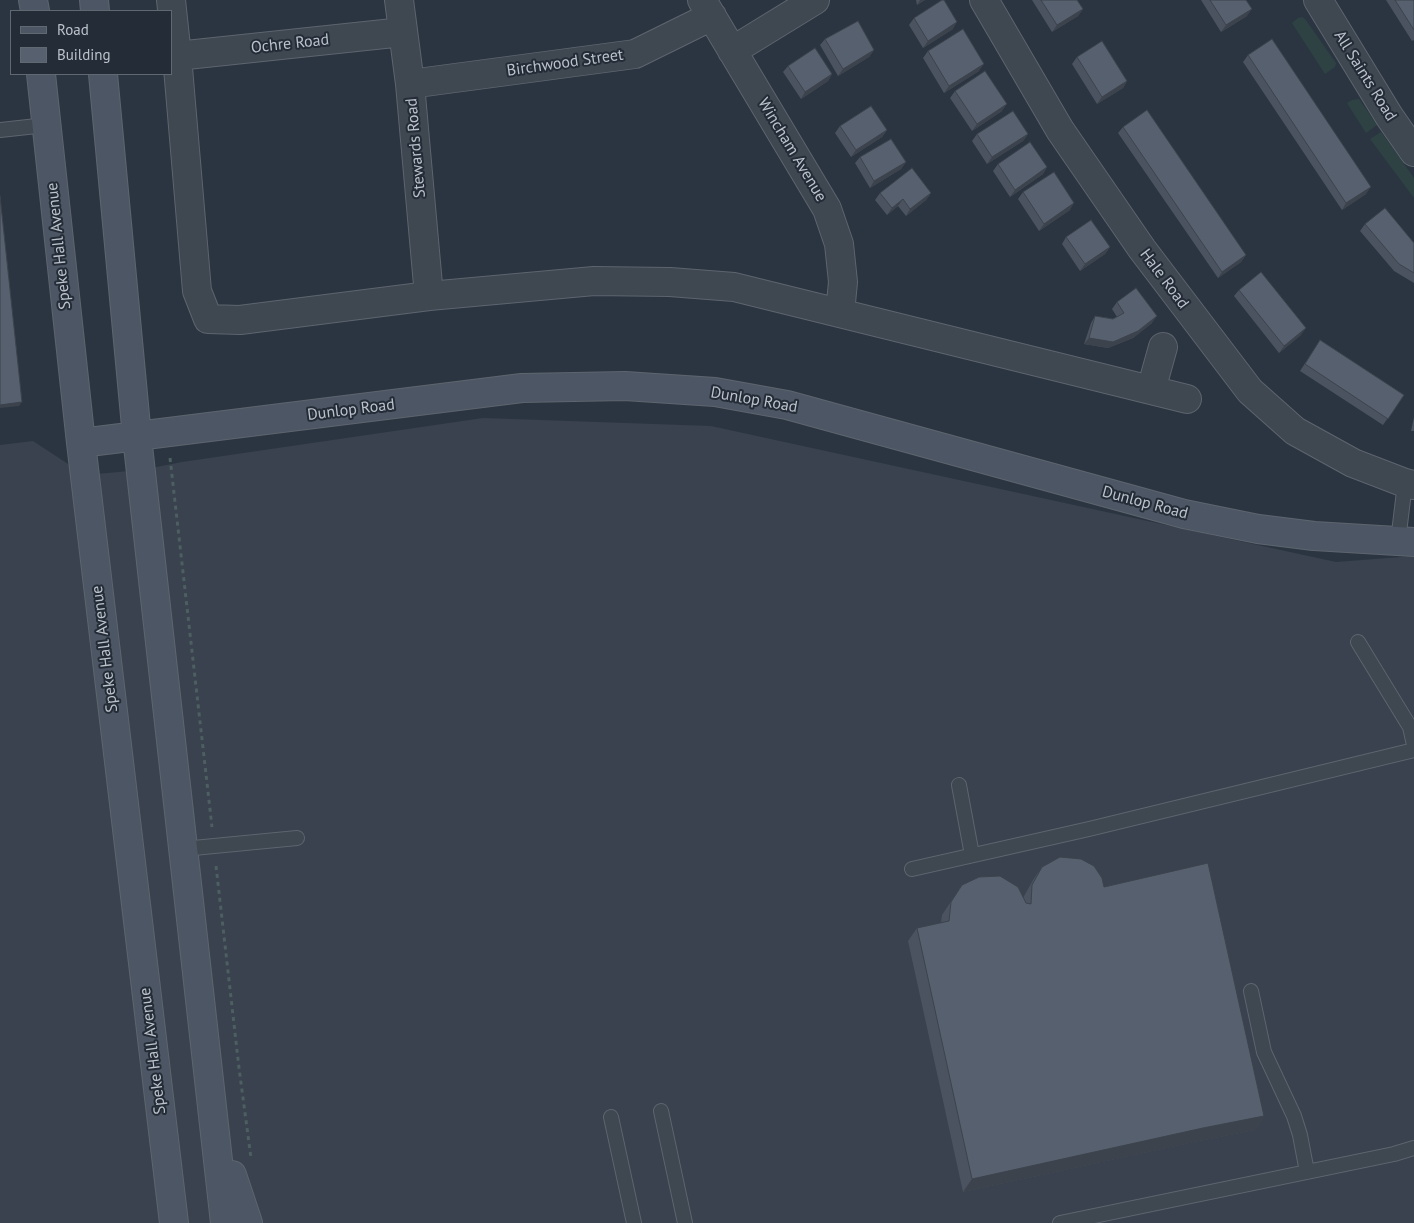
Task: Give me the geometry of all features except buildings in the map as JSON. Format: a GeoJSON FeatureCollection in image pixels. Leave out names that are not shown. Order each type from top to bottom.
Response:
{"type":"FeatureCollection","features":[{"type":"Feature","properties":{"kind":"street"},"geometry":{"type":"LineString","coordinates":[[171,0],[197,291],[208,319],[240,320],[429,296],[594,281],[670,282],[734,287],[1187,399]]}},
{"type":"Feature","properties":{"kind":"street","name":"Stewards Road"},"geometry":{"type":"LineString","coordinates":[[399,0],[410,84],[429,296]]}},
{"type":"Feature","properties":{"kind":"street"},"geometry":{"type":"LineString","coordinates":[[732,50],[815,0]]}},
{"type":"Feature","properties":{"kind":"street","name":"Hale Road"},"geometry":{"type":"LineString","coordinates":[[984,0],[1060,130],[1142,249],[1250,391],[1295,431],[1354,463],[1410,484]]}},
{"type":"Feature","properties":{"kind":"street","name":"All Saints Road"},"geometry":{"type":"LineString","coordinates":[[1318,0],[1389,116],[1414,152]]}},
{"type":"Feature","properties":{"kind":"street","name":"Wincham Avenue"},"geometry":{"type":"LineString","coordinates":[[707,8],[827,210],[839,244],[843,282],[840,313]]}},
{"type":"Feature","properties":{"kind":"street","name":"Birchwood Street"},"geometry":{"type":"LineString","coordinates":[[410,84],[635,54],[707,8]]}},
{"type":"Feature","properties":{"kind":"street","name":"Ochre Road"},"geometry":{"type":"LineString","coordinates":[[177,56],[403,32]]}},
{"type":"Feature","properties":{"kind":"street","name":"Speke Hall Avenue"},"geometry":{"type":"LineString","coordinates":[[41,75],[81,444],[174,1223]]}},
{"type":"Feature","properties":{"kind":"street"},"geometry":{"type":"LineString","coordinates":[[102,75],[137,437],[225,1223]]}},
{"type":"Feature","properties":{"kind":"street"},"geometry":{"type":"LineString","coordinates":[[1151,390],[1163,347]]}},
{"type":"Feature","properties":{"kind":"street","name":"Dunlop Road"},"geometry":{"type":"LineString","coordinates":[[81,444],[522,388],[625,386],[715,392],[787,405],[1184,514],[1258,529],[1304,535],[1406,541]]}},
{"type":"Feature","properties":{"kind":"street"},"geometry":{"type":"LineString","coordinates":[[209,1076],[232,1178],[248,1223]]}},
{"type":"Feature","properties":{"kind":"lane"},"geometry":{"type":"LineString","coordinates":[[0,130],[46,125]]}},
{"type":"Feature","properties":{"kind":"lane"},"geometry":{"type":"LineString","coordinates":[[1406,541],[1410,484]]}},
{"type":"Feature","properties":{"kind":"lane"},"geometry":{"type":"LineString","coordinates":[[1358,642],[1410,728],[1414,745]]}},
{"type":"Feature","properties":{"kind":"lane"},"geometry":{"type":"LineString","coordinates":[[912,869],[1089,829],[1414,750]]}},
{"type":"Feature","properties":{"kind":"lane"},"geometry":{"type":"LineString","coordinates":[[959,785],[972,856]]}},
{"type":"Feature","properties":{"kind":"lane"},"geometry":{"type":"LineString","coordinates":[[183,849],[297,838]]}},
{"type":"Feature","properties":{"kind":"lane"},"geometry":{"type":"LineString","coordinates":[[1251,991],[1264,1052],[1294,1116],[1300,1135],[1307,1172]]}},
{"type":"Feature","properties":{"kind":"lane"},"geometry":{"type":"LineString","coordinates":[[660,1111],[685,1223]]}},
{"type":"Feature","properties":{"kind":"lane"},"geometry":{"type":"LineString","coordinates":[[611,1117],[634,1223]]}},
{"type":"Feature","properties":{"kind":"lane"},"geometry":{"type":"LineString","coordinates":[[1060,1223],[1394,1154],[1414,1148]]}},
{"type":"Feature","properties":{"kind":"path"},"geometry":{"type":"LineString","coordinates":[[168,433],[239,1068],[252,1162]]}},
{"type":"Feature","properties":{"kind":"shaded area"},"geometry":{"type":"Polygon","coordinates":[[[483,418],[711,426],[1336,562],[1414,556],[1414,1223],[0,1223],[0,445],[33,441],[85,475],[141,470],[182,462],[483,418]]]}},
{"type":"Feature","properties":{"kind":"green space"},"geometry":{"type":"Polygon","coordinates":[[[1302,17],[1336,63],[1335,67],[1325,74],[1292,23],[1302,17]]]}},
{"type":"Feature","properties":{"kind":"green space"},"geometry":{"type":"Polygon","coordinates":[[[1359,99],[1377,125],[1366,133],[1347,103],[1359,99]]]}},
{"type":"Feature","properties":{"kind":"green space"},"geometry":{"type":"Polygon","coordinates":[[[1381,132],[1414,178],[1414,198],[1370,139],[1381,132]]]}}]}
